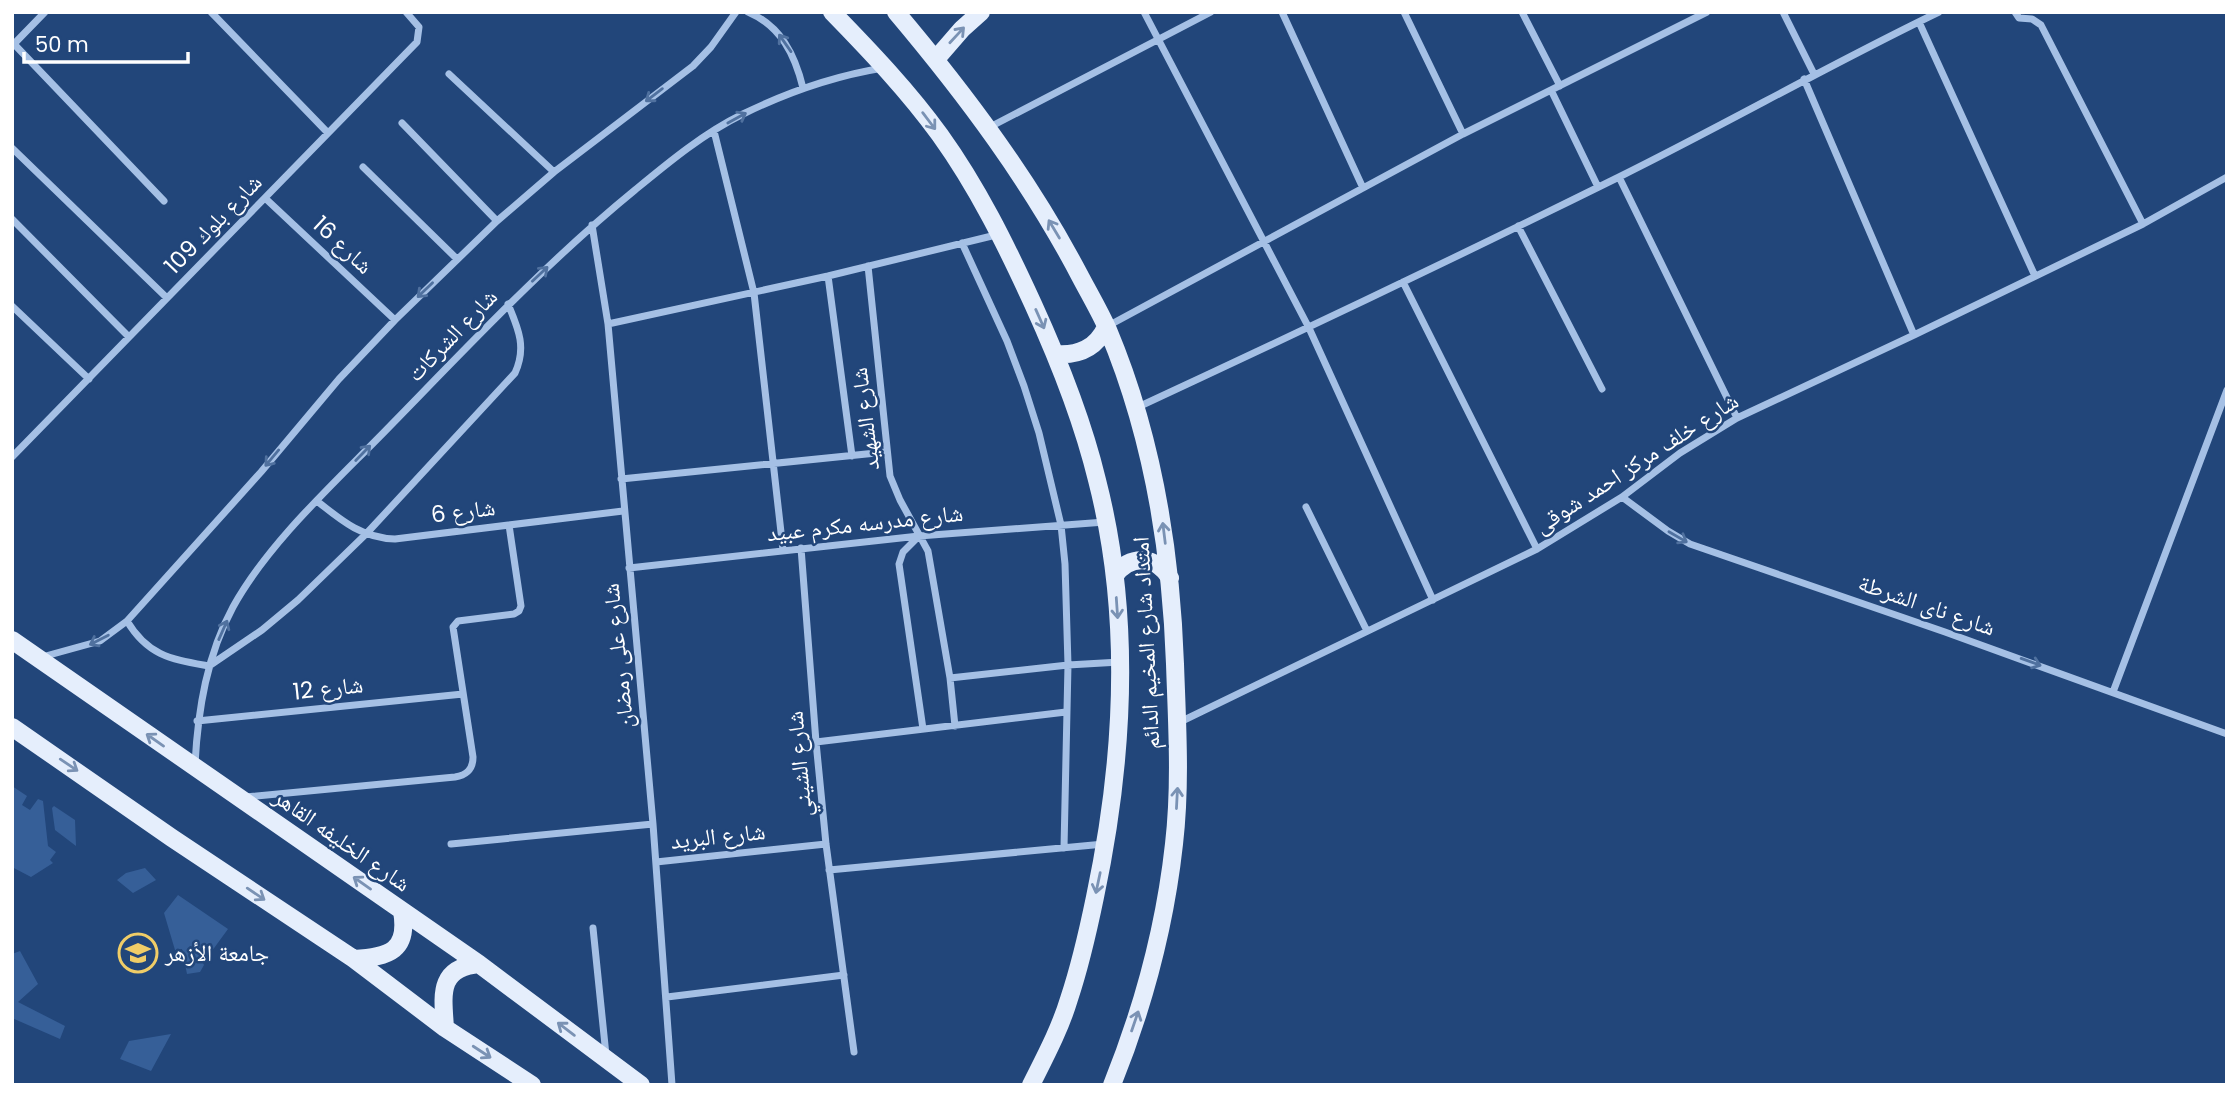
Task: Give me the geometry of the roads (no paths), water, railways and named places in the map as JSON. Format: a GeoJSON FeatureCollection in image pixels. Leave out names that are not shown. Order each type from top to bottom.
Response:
{"type":"FeatureCollection","features":[{"type":"Feature","properties":{"kind":"main road","name":"امتداد شارع المخيم الدائم"},"geometry":{"type":"LineString","coordinates":[[832,12],[886,68],[942,137],[1002,234],[1055,354],[1087,439],[1106,522],[1115,575],[1121,662],[1116,767],[1091,917],[1069,999],[1031,1085]]}},
{"type":"Feature","properties":{"kind":"main road","name":"امتداد شارع المخيم الدائم"},"geometry":{"type":"LineString","coordinates":[[896,12],[936,59],[988,128],[1062,242],[1106,327],[1136,408],[1155,477],[1170,578],[1177,723],[1174,843],[1167,896],[1141,1004],[1112,1085]]}},
{"type":"Feature","properties":{"kind":"main road"},"geometry":{"type":"LineString","coordinates":[[936,59],[981,12]]}},
{"type":"Feature","properties":{"kind":"main road"},"geometry":{"type":"LineString","coordinates":[[1055,354],[1066,355],[1086,350],[1095,344],[1106,327]]}},
{"type":"Feature","properties":{"kind":"main road"},"geometry":{"type":"LineString","coordinates":[[1115,575],[1125,564],[1140,560],[1158,564],[1170,578]]}},
{"type":"Feature","properties":{"kind":"main road","name":"شارع الخليفه القاهر"},"geometry":{"type":"LineString","coordinates":[[12,640],[479,964],[641,1085]]}},
{"type":"Feature","properties":{"kind":"main road"},"geometry":{"type":"LineString","coordinates":[[12,727],[354,959],[445,1028],[532,1085]]}},
{"type":"Feature","properties":{"kind":"main road"},"geometry":{"type":"LineString","coordinates":[[354,959],[384,956],[396,947],[403,934],[401,911]]}},
{"type":"Feature","properties":{"kind":"main road"},"geometry":{"type":"LineString","coordinates":[[445,1028],[443,994],[447,981],[461,967],[479,964]]}},
{"type":"Feature","properties":{"kind":"street"},"geometry":{"type":"LineString","coordinates":[[45,12],[13,45],[164,201]]}},
{"type":"Feature","properties":{"kind":"street"},"geometry":{"type":"LineString","coordinates":[[211,12],[328,133]]}},
{"type":"Feature","properties":{"kind":"street","name":"شارع بلوك 109"},"geometry":{"type":"LineString","coordinates":[[12,457],[417,42],[419,27],[406,12]]}},
{"type":"Feature","properties":{"kind":"street"},"geometry":{"type":"LineString","coordinates":[[37,658],[100,641],[127,621],[339,379],[395,320],[497,221],[554,172],[693,66],[711,47],[736,12]]}},
{"type":"Feature","properties":{"kind":"street"},"geometry":{"type":"LineString","coordinates":[[748,12],[764,21],[785,41],[795,61],[803,88]]}},
{"type":"Feature","properties":{"kind":"street"},"geometry":{"type":"LineString","coordinates":[[1144,12],[1309,328],[1433,600]]}},
{"type":"Feature","properties":{"kind":"street"},"geometry":{"type":"LineString","coordinates":[[988,128],[1211,12]]}},
{"type":"Feature","properties":{"kind":"street"},"geometry":{"type":"LineString","coordinates":[[1282,12],[1363,188]]}},
{"type":"Feature","properties":{"kind":"street"},"geometry":{"type":"LineString","coordinates":[[1404,12],[1463,134]]}},
{"type":"Feature","properties":{"kind":"street"},"geometry":{"type":"LineString","coordinates":[[1522,12],[1560,86]]}},
{"type":"Feature","properties":{"kind":"street"},"geometry":{"type":"LineString","coordinates":[[1106,327],[1463,134],[1707,12]]}},
{"type":"Feature","properties":{"kind":"street"},"geometry":{"type":"LineString","coordinates":[[1783,12],[1814,74]]}},
{"type":"Feature","properties":{"kind":"street"},"geometry":{"type":"LineString","coordinates":[[1136,408],[1309,328],[1619,177],[1804,79],[1939,12]]}},
{"type":"Feature","properties":{"kind":"street"},"geometry":{"type":"LineString","coordinates":[[2015,12],[2019,18],[2032,19],[2041,25],[2143,224]]}},
{"type":"Feature","properties":{"kind":"street"},"geometry":{"type":"LineString","coordinates":[[1919,22],[2035,276]]}},
{"type":"Feature","properties":{"kind":"street","name":"شارع الشركات"},"geometry":{"type":"LineString","coordinates":[[195,768],[197,720],[209,666],[219,637],[243,590],[269,555],[317,501],[508,304],[592,225],[673,159],[714,131],[742,114],[803,88],[857,72],[886,68]]}},
{"type":"Feature","properties":{"kind":"street"},"geometry":{"type":"LineString","coordinates":[[449,74],[554,172]]}},
{"type":"Feature","properties":{"kind":"street"},"geometry":{"type":"LineString","coordinates":[[1804,79],[1914,335]]}},
{"type":"Feature","properties":{"kind":"street"},"geometry":{"type":"LineString","coordinates":[[1551,90],[1598,187]]}},
{"type":"Feature","properties":{"kind":"street"},"geometry":{"type":"LineString","coordinates":[[402,123],[497,221]]}},
{"type":"Feature","properties":{"kind":"street"},"geometry":{"type":"LineString","coordinates":[[714,131],[754,293],[783,550]]}},
{"type":"Feature","properties":{"kind":"street"},"geometry":{"type":"LineString","coordinates":[[12,148],[167,298]]}},
{"type":"Feature","properties":{"kind":"street"},"geometry":{"type":"LineString","coordinates":[[363,167],[457,259]]}},
{"type":"Feature","properties":{"kind":"street"},"geometry":{"type":"LineString","coordinates":[[1619,177],[1737,418]]}},
{"type":"Feature","properties":{"kind":"street","name":"شارع خلف مركز احمد شوقى"},"geometry":{"type":"LineString","coordinates":[[1177,723],[1537,549],[1622,497],[1680,453],[1737,418],[2143,224],[2227,177]]}},
{"type":"Feature","properties":{"kind":"street","name":"شارع 16"},"geometry":{"type":"LineString","coordinates":[[265,198],[395,320]]}},
{"type":"Feature","properties":{"kind":"street"},"geometry":{"type":"LineString","coordinates":[[12,219],[129,337]]}},
{"type":"Feature","properties":{"kind":"street","name":"شارع على رمضان"},"geometry":{"type":"LineString","coordinates":[[592,225],[608,324],[653,824],[673,1085]]}},
{"type":"Feature","properties":{"kind":"street"},"geometry":{"type":"LineString","coordinates":[[1518,226],[1602,389]]}},
{"type":"Feature","properties":{"kind":"street"},"geometry":{"type":"LineString","coordinates":[[608,324],[754,293],[1002,234]]}},
{"type":"Feature","properties":{"kind":"street"},"geometry":{"type":"LineString","coordinates":[[962,243],[1007,341],[1024,386],[1039,433],[1061,525],[1068,665],[1063,848]]}},
{"type":"Feature","properties":{"kind":"street","name":"شارع الشهيد"},"geometry":{"type":"LineString","coordinates":[[868,266],[886,452],[894,487],[928,551],[950,678],[955,726]]}},
{"type":"Feature","properties":{"kind":"street"},"geometry":{"type":"LineString","coordinates":[[828,276],[852,456]]}},
{"type":"Feature","properties":{"kind":"street"},"geometry":{"type":"LineString","coordinates":[[1403,282],[1537,549]]}},
{"type":"Feature","properties":{"kind":"street"},"geometry":{"type":"LineString","coordinates":[[127,621],[135,635],[160,655],[209,666],[280,616],[366,534],[515,373],[522,344],[508,304]]}},
{"type":"Feature","properties":{"kind":"street"},"geometry":{"type":"LineString","coordinates":[[12,306],[89,379]]}},
{"type":"Feature","properties":{"kind":"street"},"geometry":{"type":"LineString","coordinates":[[2113,692],[2227,390]]}},
{"type":"Feature","properties":{"kind":"street"},"geometry":{"type":"LineString","coordinates":[[621,479],[886,452]]}},
{"type":"Feature","properties":{"kind":"street","name":"شارع ناى الشرطة"},"geometry":{"type":"LineString","coordinates":[[1622,497],[1690,544],[2227,734]]}},
{"type":"Feature","properties":{"kind":"street","name":"شارع 6"},"geometry":{"type":"LineString","coordinates":[[317,501],[356,530],[381,538],[395,539],[624,512]]}},
{"type":"Feature","properties":{"kind":"street"},"geometry":{"type":"LineString","coordinates":[[1306,507],[1367,631]]}},
{"type":"Feature","properties":{"kind":"street","name":"شارع مدرسه مكرم عبيد"},"geometry":{"type":"LineString","coordinates":[[629,568],[919,536],[1106,522]]}},
{"type":"Feature","properties":{"kind":"street"},"geometry":{"type":"LineString","coordinates":[[238,798],[463,775],[469,771],[473,764],[453,632],[455,624],[462,620],[514,614],[520,609],[509,525]]}},
{"type":"Feature","properties":{"kind":"street"},"geometry":{"type":"LineString","coordinates":[[919,536],[903,552],[899,564],[923,729]]}},
{"type":"Feature","properties":{"kind":"street","name":"شارع الشيني"},"geometry":{"type":"LineString","coordinates":[[801,548],[826,844],[854,1052]]}},
{"type":"Feature","properties":{"kind":"street"},"geometry":{"type":"LineString","coordinates":[[950,678],[1121,662]]}},
{"type":"Feature","properties":{"kind":"street","name":"شارع 12"},"geometry":{"type":"LineString","coordinates":[[197,720],[463,694]]}},
{"type":"Feature","properties":{"kind":"street"},"geometry":{"type":"LineString","coordinates":[[816,742],[1066,712]]}},
{"type":"Feature","properties":{"kind":"street"},"geometry":{"type":"LineString","coordinates":[[451,844],[653,824]]}},
{"type":"Feature","properties":{"kind":"street","name":"شارع البريد"},"geometry":{"type":"LineString","coordinates":[[656,862],[826,844]]}},
{"type":"Feature","properties":{"kind":"street"},"geometry":{"type":"LineString","coordinates":[[829,870],[1105,844]]}},
{"type":"Feature","properties":{"kind":"street"},"geometry":{"type":"LineString","coordinates":[[593,928],[606,1059]]}},
{"type":"Feature","properties":{"kind":"street"},"geometry":{"type":"LineString","coordinates":[[667,997],[844,975]]}},
{"type":"Feature","properties":{"kind":"place","name":"جامعة الأزهر"},"geometry":{"type":"Point","coordinates":[138,953]}}]}
